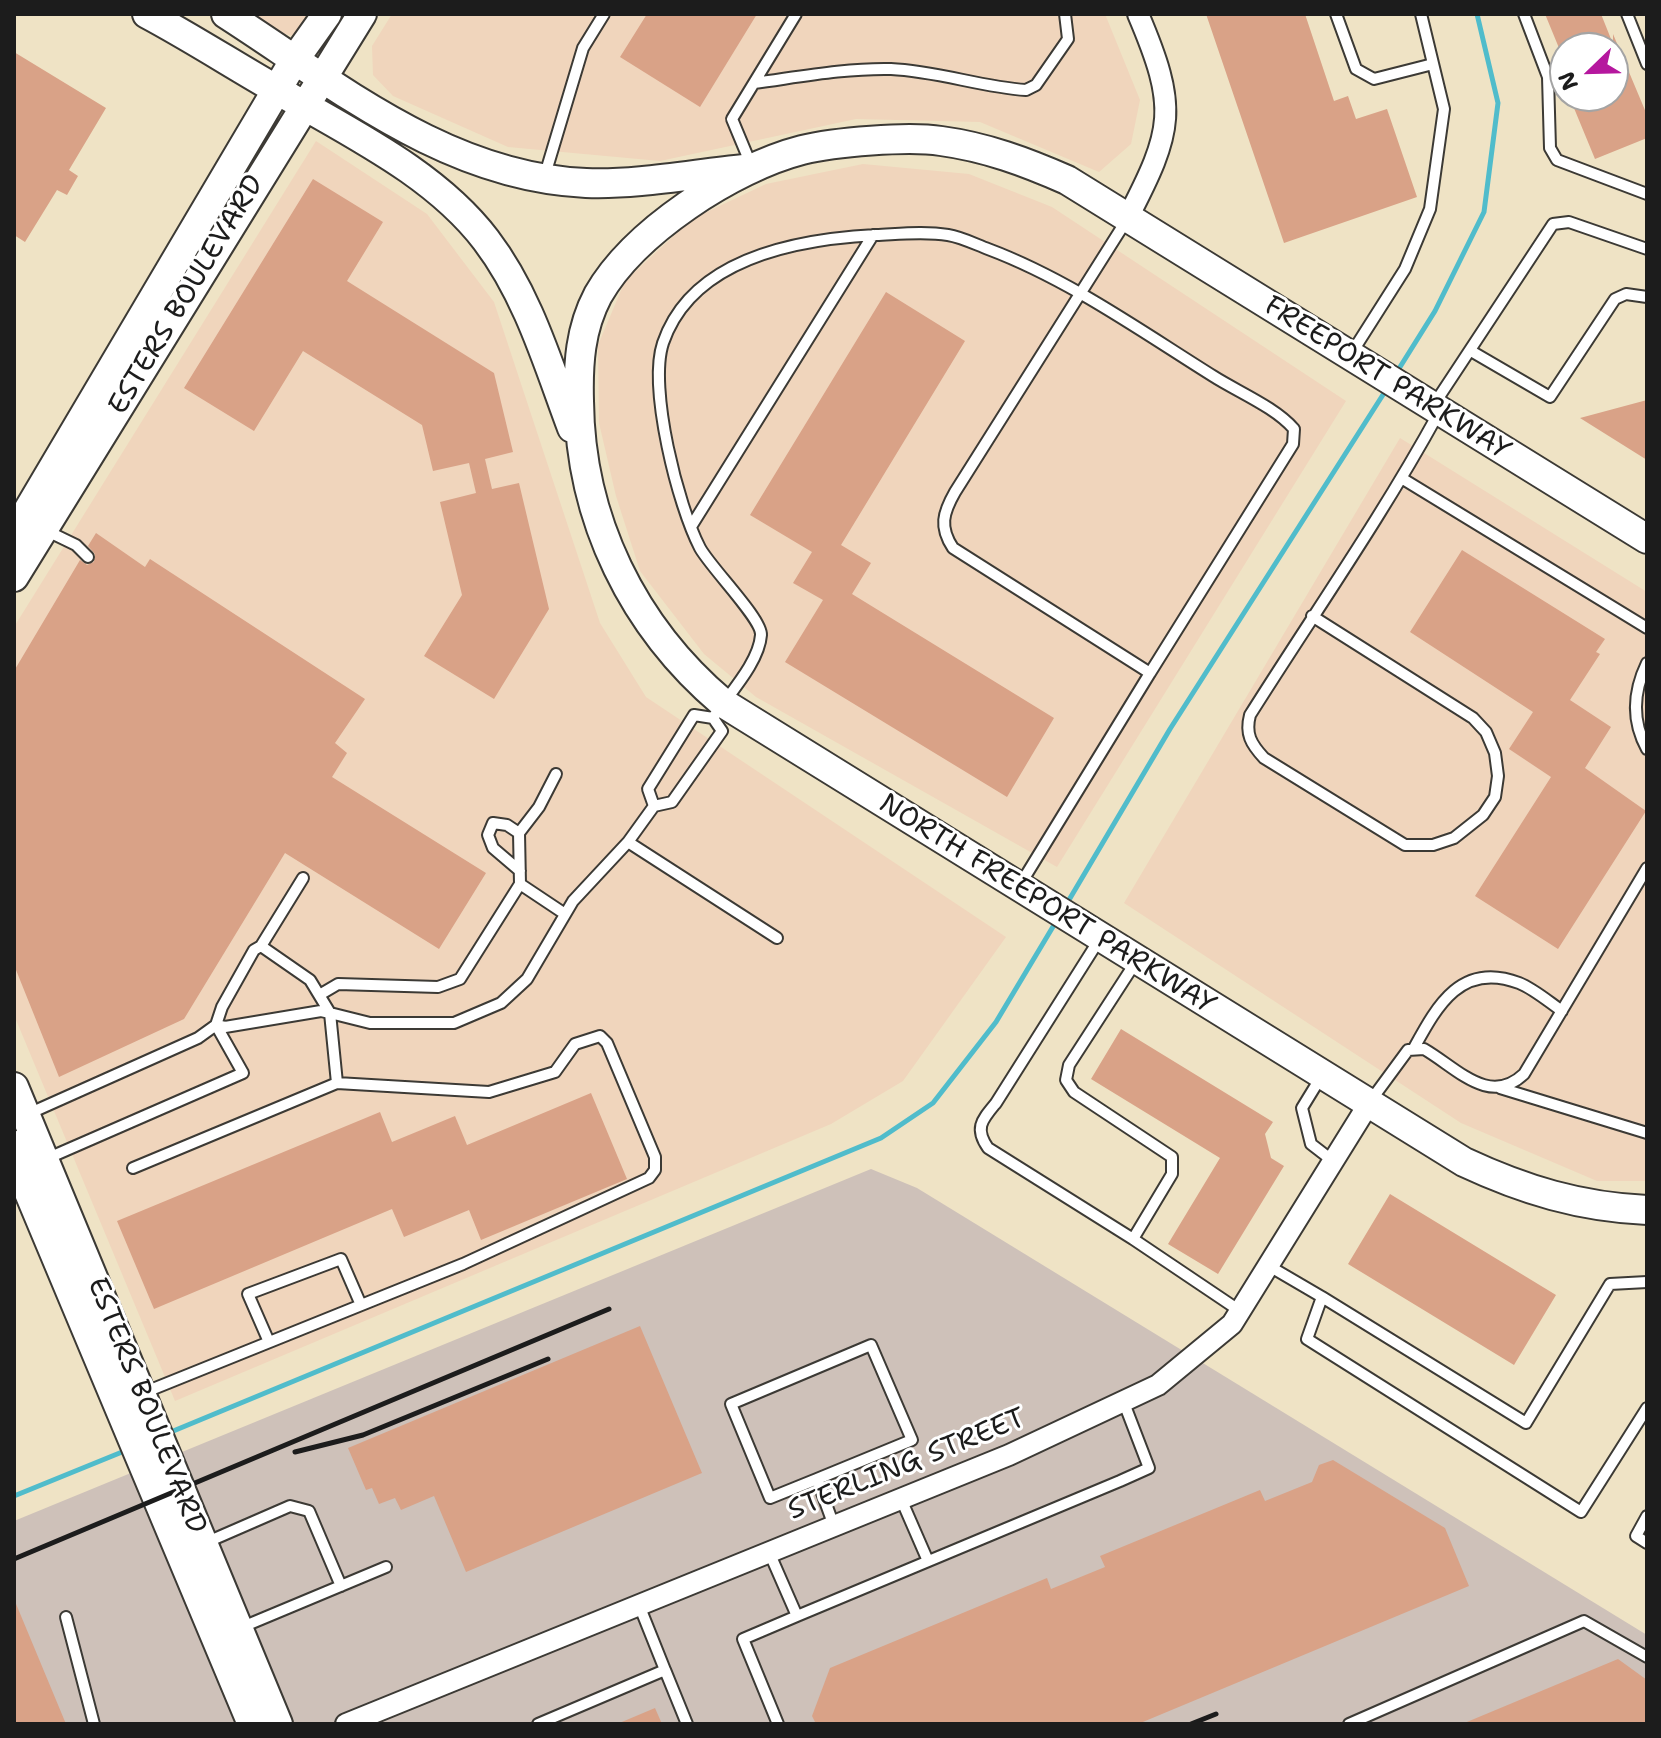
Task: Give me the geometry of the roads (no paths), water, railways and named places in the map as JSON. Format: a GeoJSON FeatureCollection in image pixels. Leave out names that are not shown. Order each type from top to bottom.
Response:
{"type":"FeatureCollection","features":[{"type":"Feature","properties":{"kind":"main road"},"geometry":{"type":"LineString","coordinates":[[147,14],[304,105],[449,198],[488,242],[526,307],[579,448]]}},
{"type":"Feature","properties":{"kind":"main road"},"geometry":{"type":"LineString","coordinates":[[226,14],[430,143],[478,164],[543,180],[589,183],[753,169]]}},
{"type":"Feature","properties":{"kind":"main road","name":"ESTERS BOULEVARD"},"geometry":{"type":"LineString","coordinates":[[14,534],[295,59],[327,14]]}},
{"type":"Feature","properties":{"kind":"main road","name":"ESTERS BOULEVARD"},"geometry":{"type":"LineString","coordinates":[[14,577],[56,536],[304,105],[362,14]]}},
{"type":"Feature","properties":{"kind":"main road","name":"FREEPORT PARKWAY"},"geometry":{"type":"LineString","coordinates":[[753,169],[820,146],[938,140],[1023,161],[1067,180],[1647,539]]}},
{"type":"Feature","properties":{"kind":"main road"},"geometry":{"type":"LineString","coordinates":[[579,448],[579,353],[599,294],[624,260],[676,213],[753,169]]}},
{"type":"Feature","properties":{"kind":"main road","name":"NORTH FREEPORT PARKWAY"},"geometry":{"type":"LineString","coordinates":[[579,448],[597,521],[622,578],[649,623],[718,710],[1023,890],[1464,1162],[1518,1187],[1604,1208],[1647,1210]]}},
{"type":"Feature","properties":{"kind":"main road","name":"ESTERS BOULEVARD"},"geometry":{"type":"LineString","coordinates":[[14,1087],[29,1138],[252,1724]]}},
{"type":"Feature","properties":{"kind":"main road","name":"ESTERS BOULEVARD"},"geometry":{"type":"LineString","coordinates":[[14,1157],[129,1399]]}},
{"type":"Feature","properties":{"kind":"main road","name":"ESTERS BOULEVARD"},"geometry":{"type":"LineString","coordinates":[[154,1461],[203,1544],[278,1724]]}},
{"type":"Feature","properties":{"kind":"street"},"geometry":{"type":"LineString","coordinates":[[1127,219],[1160,149],[1166,123],[1166,91],[1138,14]]}},
{"type":"Feature","properties":{"kind":"street","name":"STERLING STREET"},"geometry":{"type":"LineString","coordinates":[[356,1722],[901,1499],[1124,1403],[1158,1385],[1232,1324],[1368,1105]]}},
{"type":"Feature","properties":{"kind":"lane"},"geometry":{"type":"LineString","coordinates":[[543,180],[583,48],[604,14]]}},
{"type":"Feature","properties":{"kind":"lane"},"geometry":{"type":"LineString","coordinates":[[753,169],[732,119],[796,14]]}},
{"type":"Feature","properties":{"kind":"lane"},"geometry":{"type":"LineString","coordinates":[[754,83],[843,71],[891,69],[1026,90],[1036,85],[1068,39],[1065,14]]}},
{"type":"Feature","properties":{"kind":"lane"},"geometry":{"type":"LineString","coordinates":[[1336,14],[1356,69],[1374,79],[1433,64]]}},
{"type":"Feature","properties":{"kind":"lane"},"geometry":{"type":"LineString","coordinates":[[1358,361],[1405,269],[1430,209],[1444,109],[1421,14]]}},
{"type":"Feature","properties":{"kind":"lane"},"geometry":{"type":"LineString","coordinates":[[1524,14],[1548,77],[1550,148],[1557,160],[1647,194]]}},
{"type":"Feature","properties":{"kind":"lane"},"geometry":{"type":"LineString","coordinates":[[1627,14],[1647,64]]}},
{"type":"Feature","properties":{"kind":"lane"},"geometry":{"type":"LineString","coordinates":[[1127,219],[955,492],[943,518],[944,535],[953,548],[1150,673]]}},
{"type":"Feature","properties":{"kind":"lane"},"geometry":{"type":"LineString","coordinates":[[1312,616],[1460,708],[1486,732],[1495,753],[1498,776],[1495,797],[1470,828],[1433,845],[1405,845],[1264,758],[1255,749],[1247,727],[1250,715],[1312,616],[1403,479],[1459,363],[1471,351],[1553,224],[1569,222],[1647,249]]}},
{"type":"Feature","properties":{"kind":"lane"},"geometry":{"type":"LineString","coordinates":[[692,525],[873,235]]}},
{"type":"Feature","properties":{"kind":"lane"},"geometry":{"type":"LineString","coordinates":[[216,1025],[225,1027],[321,1011],[370,1023],[454,1023],[471,1018],[501,1003],[527,979],[565,914],[628,842],[654,806],[672,802],[722,731],[718,710],[758,649],[762,632],[755,616],[733,593],[699,547],[675,475],[659,389],[662,344],[684,304],[723,271],[781,248],[830,237],[949,235],[1010,257],[1080,294],[1294,429],[1293,444],[1150,673],[1023,890]]}},
{"type":"Feature","properties":{"kind":"lane"},"geometry":{"type":"LineString","coordinates":[[1471,351],[1550,397],[1615,299],[1626,294],[1647,297]]}},
{"type":"Feature","properties":{"kind":"lane"},"geometry":{"type":"LineString","coordinates":[[1403,479],[1647,628]]}},
{"type":"Feature","properties":{"kind":"lane"},"geometry":{"type":"LineString","coordinates":[[1647,663],[1637,684],[1634,709],[1638,732],[1647,749]]}},
{"type":"Feature","properties":{"kind":"lane"},"geometry":{"type":"LineString","coordinates":[[654,806],[648,789],[694,715],[718,710]]}},
{"type":"Feature","properties":{"kind":"lane"},"geometry":{"type":"LineString","coordinates":[[321,994],[338,984],[449,985],[460,979],[520,884],[519,833],[539,807],[556,774]]}},
{"type":"Feature","properties":{"kind":"lane"},"geometry":{"type":"LineString","coordinates":[[519,833],[499,822],[493,823],[488,835],[493,848],[520,871]]}},
{"type":"Feature","properties":{"kind":"lane"},"geometry":{"type":"LineString","coordinates":[[628,842],[777,938]]}},
{"type":"Feature","properties":{"kind":"lane"},"geometry":{"type":"LineString","coordinates":[[1414,1048],[1424,1049],[1493,1090],[1524,1074],[1647,868]]}},
{"type":"Feature","properties":{"kind":"lane"},"geometry":{"type":"LineString","coordinates":[[29,1138],[216,1025],[222,1007],[254,950],[261,946],[303,878]]}},
{"type":"Feature","properties":{"kind":"lane"},"geometry":{"type":"LineString","coordinates":[[520,884],[565,914]]}},
{"type":"Feature","properties":{"kind":"lane"},"geometry":{"type":"LineString","coordinates":[[1101,938],[996,1103],[980,1123],[979,1136],[988,1148],[1240,1311]]}},
{"type":"Feature","properties":{"kind":"lane"},"geometry":{"type":"LineString","coordinates":[[261,946],[310,980],[321,994],[330,1013],[337,1083]]}},
{"type":"Feature","properties":{"kind":"lane"},"geometry":{"type":"LineString","coordinates":[[1133,1239],[1172,1174],[1172,1157],[1074,1092],[1066,1080],[1069,1065],[1137,960]]}},
{"type":"Feature","properties":{"kind":"lane"},"geometry":{"type":"LineString","coordinates":[[1368,1105],[1399,1062],[1414,1048],[1436,1006],[1454,988],[1476,981],[1501,979],[1520,984],[1562,1011]]}},
{"type":"Feature","properties":{"kind":"lane"},"geometry":{"type":"LineString","coordinates":[[29,1138],[243,1073],[216,1025]]}},
{"type":"Feature","properties":{"kind":"lane"},"geometry":{"type":"LineString","coordinates":[[129,1399],[463,1264],[649,1178],[655,1170],[655,1157],[607,1043],[600,1036],[575,1044],[555,1072],[489,1092],[337,1083],[133,1168]]}},
{"type":"Feature","properties":{"kind":"lane"},"geometry":{"type":"LineString","coordinates":[[1322,1076],[1302,1108],[1311,1144],[1333,1161]]}},
{"type":"Feature","properties":{"kind":"lane"},"geometry":{"type":"LineString","coordinates":[[1500,1088],[1647,1133]]}},
{"type":"Feature","properties":{"kind":"lane"},"geometry":{"type":"LineString","coordinates":[[269,1342],[248,1294],[341,1259],[361,1305]]}},
{"type":"Feature","properties":{"kind":"lane"},"geometry":{"type":"LineString","coordinates":[[1269,1266],[1526,1423],[1610,1284],[1647,1282]]}},
{"type":"Feature","properties":{"kind":"lane"},"geometry":{"type":"LineString","coordinates":[[1322,1297],[1307,1339],[1581,1512],[1647,1408]]}},
{"type":"Feature","properties":{"kind":"lane"},"geometry":{"type":"LineString","coordinates":[[871,1345],[912,1440],[817,1479],[770,1498],[731,1404],[871,1345]]}},
{"type":"Feature","properties":{"kind":"lane"},"geometry":{"type":"LineString","coordinates":[[778,1724],[743,1639],[1149,1468],[1124,1403]]}},
{"type":"Feature","properties":{"kind":"lane"},"geometry":{"type":"LineString","coordinates":[[817,1479],[834,1526]]}},
{"type":"Feature","properties":{"kind":"lane"},"geometry":{"type":"LineString","coordinates":[[901,1499],[928,1561]]}},
{"type":"Feature","properties":{"kind":"lane"},"geometry":{"type":"LineString","coordinates":[[203,1544],[290,1506],[309,1511],[341,1586]]}},
{"type":"Feature","properties":{"kind":"lane"},"geometry":{"type":"LineString","coordinates":[[1647,1516],[1636,1536],[1647,1543]]}},
{"type":"Feature","properties":{"kind":"lane"},"geometry":{"type":"LineString","coordinates":[[769,1552],[797,1616]]}},
{"type":"Feature","properties":{"kind":"lane"},"geometry":{"type":"LineString","coordinates":[[238,1629],[386,1567]]}},
{"type":"Feature","properties":{"kind":"lane"},"geometry":{"type":"LineString","coordinates":[[639,1605],[687,1724]]}},
{"type":"Feature","properties":{"kind":"lane"},"geometry":{"type":"LineString","coordinates":[[66,1617],[94,1724]]}},
{"type":"Feature","properties":{"kind":"lane"},"geometry":{"type":"LineString","coordinates":[[1349,1724],[1584,1621],[1647,1657]]}},
{"type":"Feature","properties":{"kind":"lane"},"geometry":{"type":"LineString","coordinates":[[538,1724],[665,1670]]}},
{"type":"Feature","properties":{"kind":"waterway"},"geometry":{"type":"LineString","coordinates":[[1395,375],[1435,311],[1484,212],[1498,103],[1477,14]]}},
{"type":"Feature","properties":{"kind":"waterway"},"geometry":{"type":"LineString","coordinates":[[1066,905],[1170,729],[1386,390]]}},
{"type":"Feature","properties":{"kind":"waterway"},"geometry":{"type":"LineString","coordinates":[[166,1434],[881,1138],[933,1103],[996,1022],[1057,920]]}},
{"type":"Feature","properties":{"kind":"waterway"},"geometry":{"type":"LineString","coordinates":[[14,1496],[127,1450]]}},
{"type":"Feature","properties":{"kind":"railway"},"geometry":{"type":"LineString","coordinates":[[14,1559],[609,1309]]}},
{"type":"Feature","properties":{"kind":"railway"},"geometry":{"type":"LineString","coordinates":[[295,1452],[363,1435],[548,1359]]}},
{"type":"Feature","properties":{"kind":"railway"},"geometry":{"type":"LineString","coordinates":[[1191,1724],[1216,1714]]}}]}
